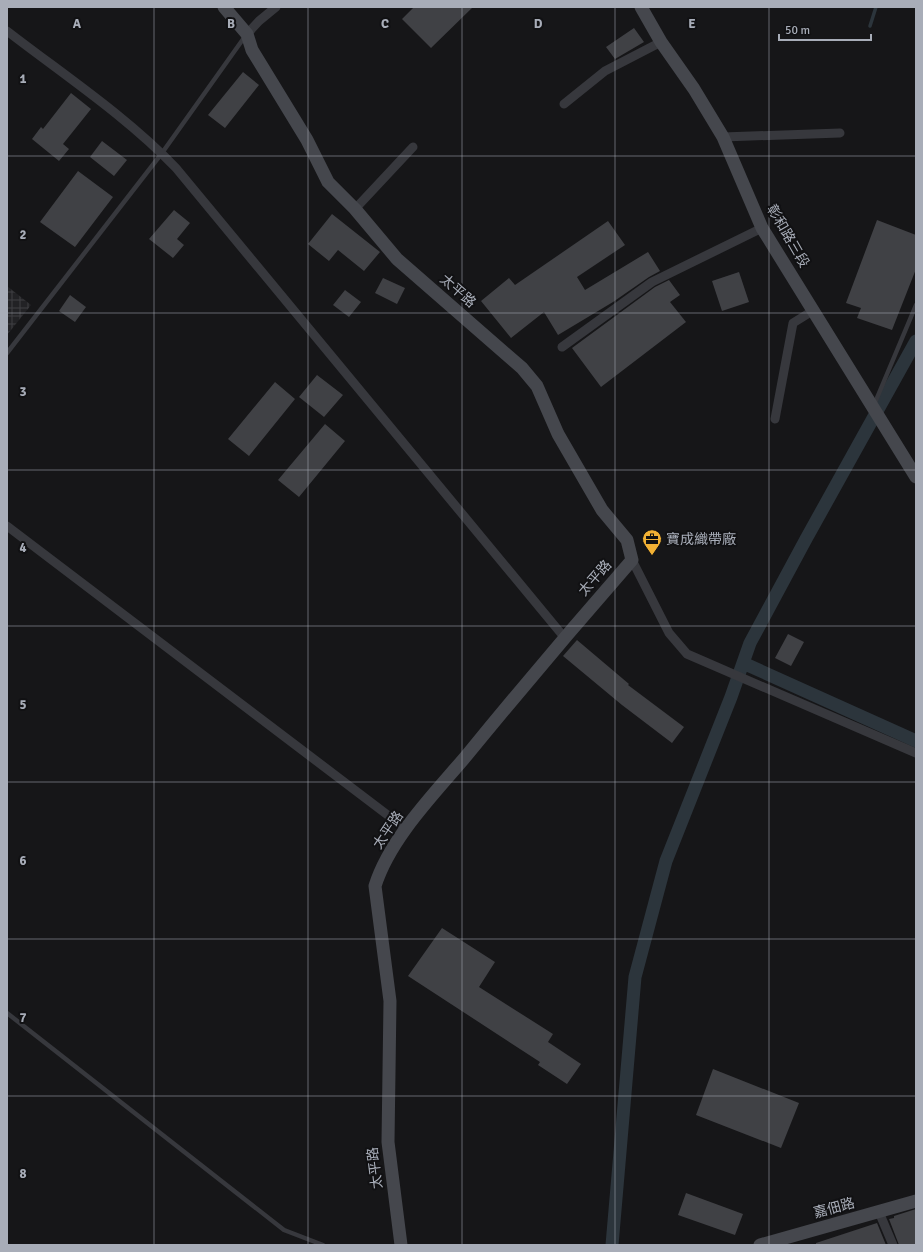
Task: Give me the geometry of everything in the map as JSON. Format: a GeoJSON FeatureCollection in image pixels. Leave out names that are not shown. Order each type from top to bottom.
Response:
{"type":"FeatureCollection","features":[{"type":"Feature","properties":{"kind":"street"},"geometry":{"type":"LineString","coordinates":[[224,7],[247,34],[258,21],[276,7]]}},
{"type":"Feature","properties":{"kind":"street","name":"彰和路三段"},"geometry":{"type":"LineString","coordinates":[[641,7],[661,42],[694,89],[723,137],[762,228],[916,477]]}},
{"type":"Feature","properties":{"kind":"street"},"geometry":{"type":"LineString","coordinates":[[7,31],[114,112],[162,154],[181,174],[564,637]]}},
{"type":"Feature","properties":{"kind":"street","name":"太平路"},"geometry":{"type":"LineString","coordinates":[[247,34],[252,50],[307,140],[328,182],[355,209],[397,259],[522,368],[538,386],[558,434],[602,510],[626,540],[632,560],[564,637],[406,829],[380,872],[375,886],[390,1001],[388,1142],[401,1245]]}},
{"type":"Feature","properties":{"kind":"street"},"geometry":{"type":"LineString","coordinates":[[564,104],[605,71],[661,42]]}},
{"type":"Feature","properties":{"kind":"street"},"geometry":{"type":"LineString","coordinates":[[723,137],[840,133]]}},
{"type":"Feature","properties":{"kind":"street"},"geometry":{"type":"LineString","coordinates":[[355,209],[412,147]]}},
{"type":"Feature","properties":{"kind":"street"},"geometry":{"type":"LineString","coordinates":[[562,347],[652,282],[762,228]]}},
{"type":"Feature","properties":{"kind":"street"},"geometry":{"type":"LineString","coordinates":[[775,419],[793,323],[814,310]]}},
{"type":"Feature","properties":{"kind":"street"},"geometry":{"type":"LineString","coordinates":[[7,526],[406,829]]}},
{"type":"Feature","properties":{"kind":"street"},"geometry":{"type":"LineString","coordinates":[[632,560],[668,633],[687,654],[916,753]]}},
{"type":"Feature","properties":{"kind":"street","name":"嘉佃路"},"geometry":{"type":"LineString","coordinates":[[760,1245],[916,1201]]}},
{"type":"Feature","properties":{"kind":"street"},"geometry":{"type":"LineString","coordinates":[[879,1212],[893,1245]]}},
{"type":"Feature","properties":{"kind":"lane"},"geometry":{"type":"LineString","coordinates":[[7,353],[162,154],[247,34]]}},
{"type":"Feature","properties":{"kind":"lane"},"geometry":{"type":"LineString","coordinates":[[873,407],[916,305]]}},
{"type":"Feature","properties":{"kind":"lane"},"geometry":{"type":"LineString","coordinates":[[7,1014],[284,1230],[322,1245]]}},
{"type":"Feature","properties":{"kind":"shaded area"},"geometry":{"type":"Polygon","coordinates":[[[7,286],[31,305],[7,335],[7,286]]]}},
{"type":"Feature","properties":{"kind":"building"},"geometry":{"type":"Polygon","coordinates":[[[414,7],[473,7],[431,48],[402,19],[414,7]]]}},
{"type":"Feature","properties":{"kind":"building"},"geometry":{"type":"Polygon","coordinates":[[[634,28],[644,42],[615,59],[606,47],[634,28]]]}},
{"type":"Feature","properties":{"kind":"building"},"geometry":{"type":"Polygon","coordinates":[[[243,72],[259,85],[225,128],[208,115],[243,72]]]}},
{"type":"Feature","properties":{"kind":"building"},"geometry":{"type":"Polygon","coordinates":[[[71,93],[91,109],[63,144],[69,149],[59,161],[32,139],[41,127],[43,129],[71,93]]]}},
{"type":"Feature","properties":{"kind":"building"},"geometry":{"type":"Polygon","coordinates":[[[102,141],[127,160],[114,176],[90,157],[102,141]]]}},
{"type":"Feature","properties":{"kind":"building"},"geometry":{"type":"Polygon","coordinates":[[[78,171],[113,197],[75,247],[40,222],[78,171]]]}},
{"type":"Feature","properties":{"kind":"building"},"geometry":{"type":"Polygon","coordinates":[[[174,210],[190,223],[177,239],[184,245],[173,258],[149,239],[174,210]]]}},
{"type":"Feature","properties":{"kind":"building"},"geometry":{"type":"Polygon","coordinates":[[[332,214],[380,252],[364,271],[338,250],[329,261],[308,244],[332,214]]]}},
{"type":"Feature","properties":{"kind":"building"},"geometry":{"type":"Polygon","coordinates":[[[877,220],[916,235],[916,269],[892,330],[857,318],[861,308],[846,303],[877,220]]]}},
{"type":"Feature","properties":{"kind":"building"},"geometry":{"type":"Polygon","coordinates":[[[608,221],[625,245],[577,277],[585,290],[648,252],[660,271],[613,302],[558,335],[544,312],[511,338],[481,301],[509,278],[515,285],[608,221]]]}},
{"type":"Feature","properties":{"kind":"building"},"geometry":{"type":"Polygon","coordinates":[[[739,272],[749,302],[722,311],[712,281],[739,272]]]}},
{"type":"Feature","properties":{"kind":"building"},"geometry":{"type":"Polygon","coordinates":[[[383,278],[405,288],[397,304],[375,293],[383,278]]]}},
{"type":"Feature","properties":{"kind":"building"},"geometry":{"type":"Polygon","coordinates":[[[669,280],[680,295],[670,302],[686,322],[601,387],[572,348],[655,287],[669,280]]]}},
{"type":"Feature","properties":{"kind":"building"},"geometry":{"type":"Polygon","coordinates":[[[345,290],[361,302],[349,317],[333,305],[345,290]]]}},
{"type":"Feature","properties":{"kind":"building"},"geometry":{"type":"Polygon","coordinates":[[[70,295],[86,307],[75,322],[59,311],[70,295]]]}},
{"type":"Feature","properties":{"kind":"building"},"geometry":{"type":"Polygon","coordinates":[[[317,375],[343,395],[324,417],[299,397],[317,375]]]}},
{"type":"Feature","properties":{"kind":"building"},"geometry":{"type":"Polygon","coordinates":[[[275,382],[295,399],[249,456],[228,439],[275,382]]]}},
{"type":"Feature","properties":{"kind":"building"},"geometry":{"type":"Polygon","coordinates":[[[325,424],[345,441],[299,497],[278,480],[325,424]]]}},
{"type":"Feature","properties":{"kind":"building"},"geometry":{"type":"Polygon","coordinates":[[[788,634],[804,642],[791,666],[775,658],[788,634]]]}},
{"type":"Feature","properties":{"kind":"building"},"geometry":{"type":"Polygon","coordinates":[[[577,640],[629,684],[628,685],[684,727],[672,743],[622,705],[563,656],[577,640]]]}},
{"type":"Feature","properties":{"kind":"building"},"geometry":{"type":"Polygon","coordinates":[[[442,928],[495,962],[479,987],[553,1034],[548,1042],[581,1064],[567,1084],[538,1065],[540,1062],[408,976],[442,928]]]}},
{"type":"Feature","properties":{"kind":"building"},"geometry":{"type":"Polygon","coordinates":[[[713,1069],[799,1103],[781,1148],[696,1115],[713,1069]]]}},
{"type":"Feature","properties":{"kind":"building"},"geometry":{"type":"Polygon","coordinates":[[[686,1193],[743,1214],[735,1235],[678,1215],[686,1193]]]}},
{"type":"Feature","properties":{"kind":"building"},"geometry":{"type":"Polygon","coordinates":[[[916,1209],[916,1245],[899,1245],[889,1219],[916,1209]]]}},
{"type":"Feature","properties":{"kind":"building"},"geometry":{"type":"Polygon","coordinates":[[[877,1223],[886,1245],[816,1245],[816,1243],[877,1223]]]}},
{"type":"Feature","properties":{"kind":"waterway"},"geometry":{"type":"LineString","coordinates":[[870,26],[876,7]]}},
{"type":"Feature","properties":{"kind":"waterway"},"geometry":{"type":"LineString","coordinates":[[612,1245],[635,977],[666,861],[731,697],[750,643],[916,341]]}},
{"type":"Feature","properties":{"kind":"waterway"},"geometry":{"type":"LineString","coordinates":[[743,663],[916,741]]}},
{"type":"Feature","properties":{"kind":"place","name":"寶成織帶廠"},"geometry":{"type":"Point","coordinates":[652,556]}}]}
